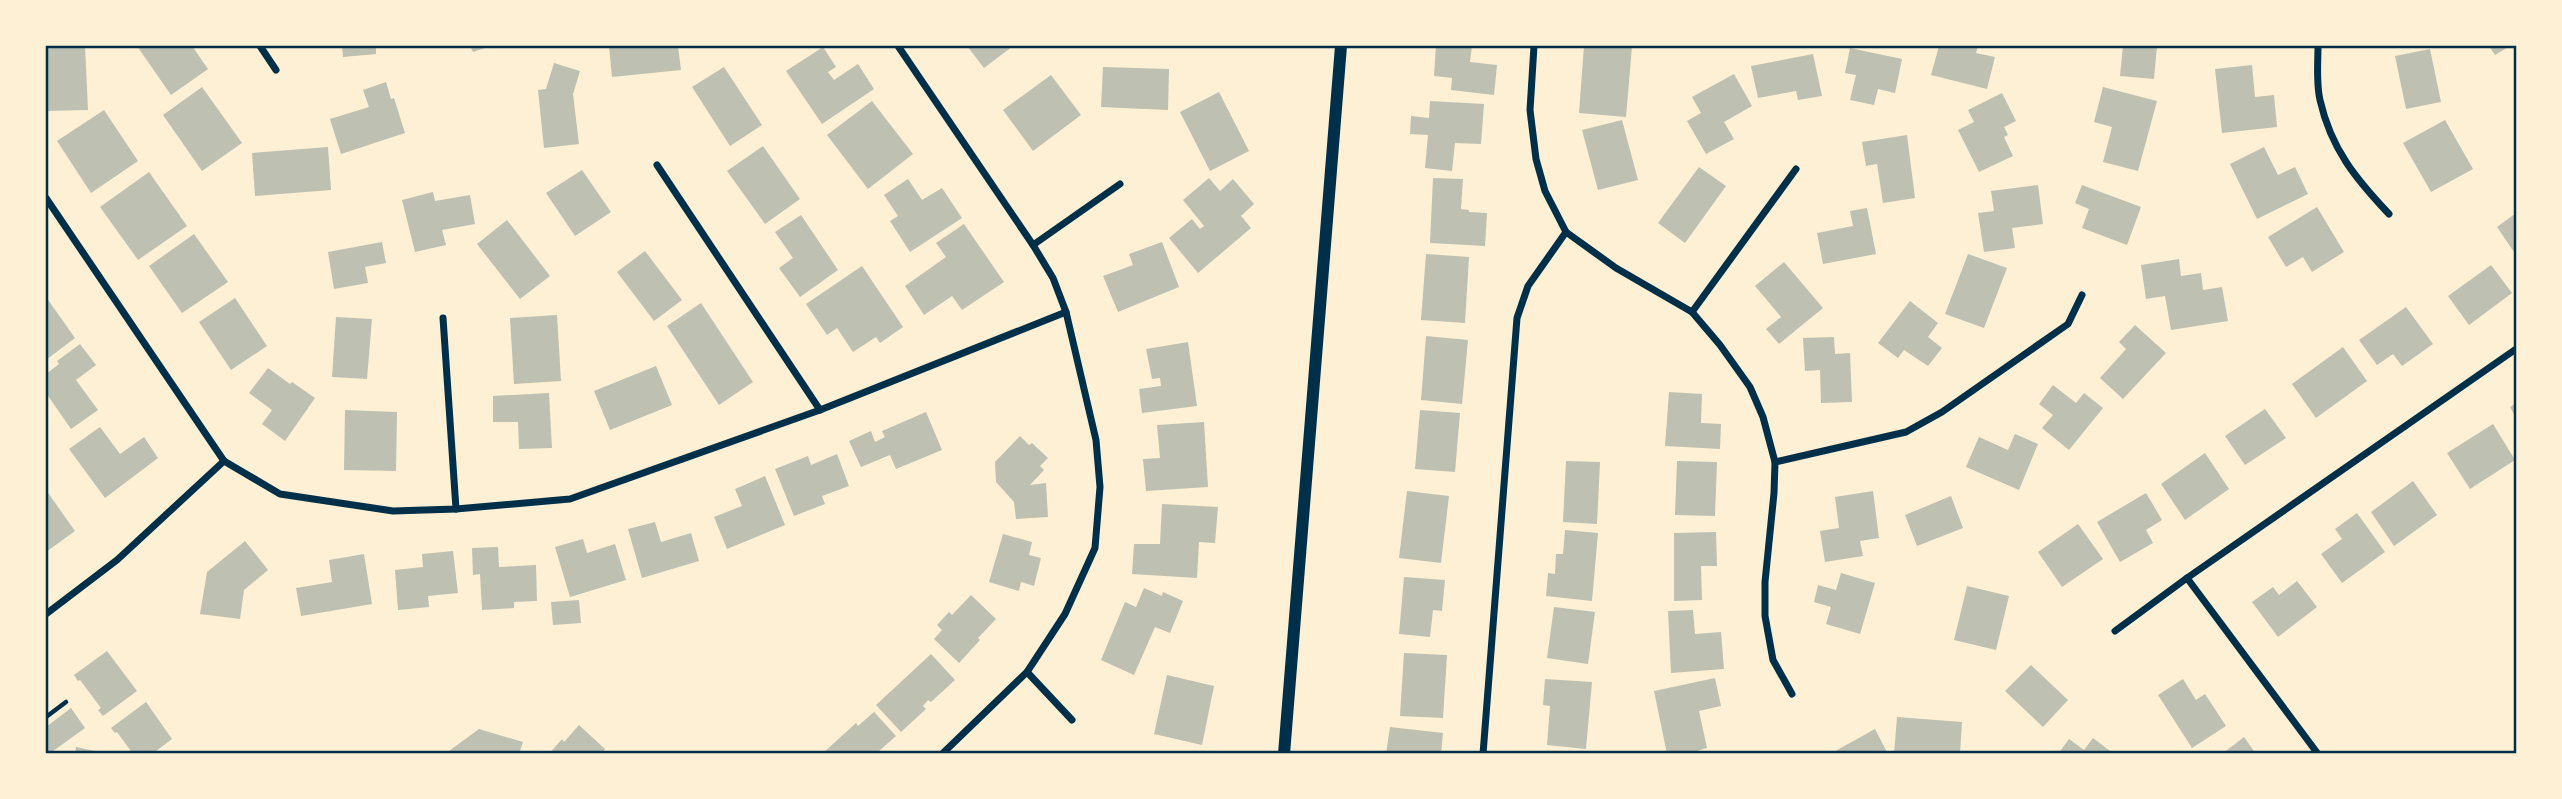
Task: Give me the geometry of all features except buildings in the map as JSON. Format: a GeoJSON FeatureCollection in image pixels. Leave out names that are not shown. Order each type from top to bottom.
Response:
{"type":"FeatureCollection","features":[{"type":"Feature","properties":{"kind":"street"},"geometry":{"type":"LineString","coordinates":[[260,46],[276,70]]}},
{"type":"Feature","properties":{"kind":"street"},"geometry":{"type":"LineString","coordinates":[[898,46],[1053,278],[1066,312],[1096,440],[1100,487],[1095,548],[1065,614],[1027,672],[942,754]]}},
{"type":"Feature","properties":{"kind":"street"},"geometry":{"type":"LineString","coordinates":[[1283,754],[1340,46]]}},
{"type":"Feature","properties":{"kind":"street"},"geometry":{"type":"LineString","coordinates":[[1534,46],[1530,110],[1536,159],[1545,191],[1566,232],[1616,268],[1692,312],[1750,387],[1763,417],[1774,462],[1765,615],[1773,660],[1792,694]]}},
{"type":"Feature","properties":{"kind":"street"},"geometry":{"type":"LineString","coordinates":[[2318,46],[2319,98],[2335,146],[2356,179],[2389,214]]}},
{"type":"Feature","properties":{"kind":"street"},"geometry":{"type":"LineString","coordinates":[[657,165],[820,410]]}},
{"type":"Feature","properties":{"kind":"street"},"geometry":{"type":"LineString","coordinates":[[1692,312],[1796,169]]}},
{"type":"Feature","properties":{"kind":"street"},"geometry":{"type":"LineString","coordinates":[[1033,245],[1120,184]]}},
{"type":"Feature","properties":{"kind":"street"},"geometry":{"type":"LineString","coordinates":[[46,198],[223,461],[280,494],[393,511],[456,509],[569,499],[820,410],[1066,312]]}},
{"type":"Feature","properties":{"kind":"street"},"geometry":{"type":"LineString","coordinates":[[1483,754],[1517,318],[1528,286],[1566,232]]}},
{"type":"Feature","properties":{"kind":"street"},"geometry":{"type":"LineString","coordinates":[[1774,462],[1906,432],[1942,412],[2068,324],[2082,295]]}},
{"type":"Feature","properties":{"kind":"street"},"geometry":{"type":"LineString","coordinates":[[443,318],[456,509]]}},
{"type":"Feature","properties":{"kind":"street"},"geometry":{"type":"LineString","coordinates":[[2115,631],[2516,349]]}},
{"type":"Feature","properties":{"kind":"street"},"geometry":{"type":"LineString","coordinates":[[46,614],[117,560],[223,461]]}},
{"type":"Feature","properties":{"kind":"street"},"geometry":{"type":"LineString","coordinates":[[2187,578],[2318,754]]}},
{"type":"Feature","properties":{"kind":"street"},"geometry":{"type":"LineString","coordinates":[[1027,672],[1072,720]]}},
{"type":"Feature","properties":{"kind":"lane"},"geometry":{"type":"LineString","coordinates":[[46,717],[66,702]]}}]}
